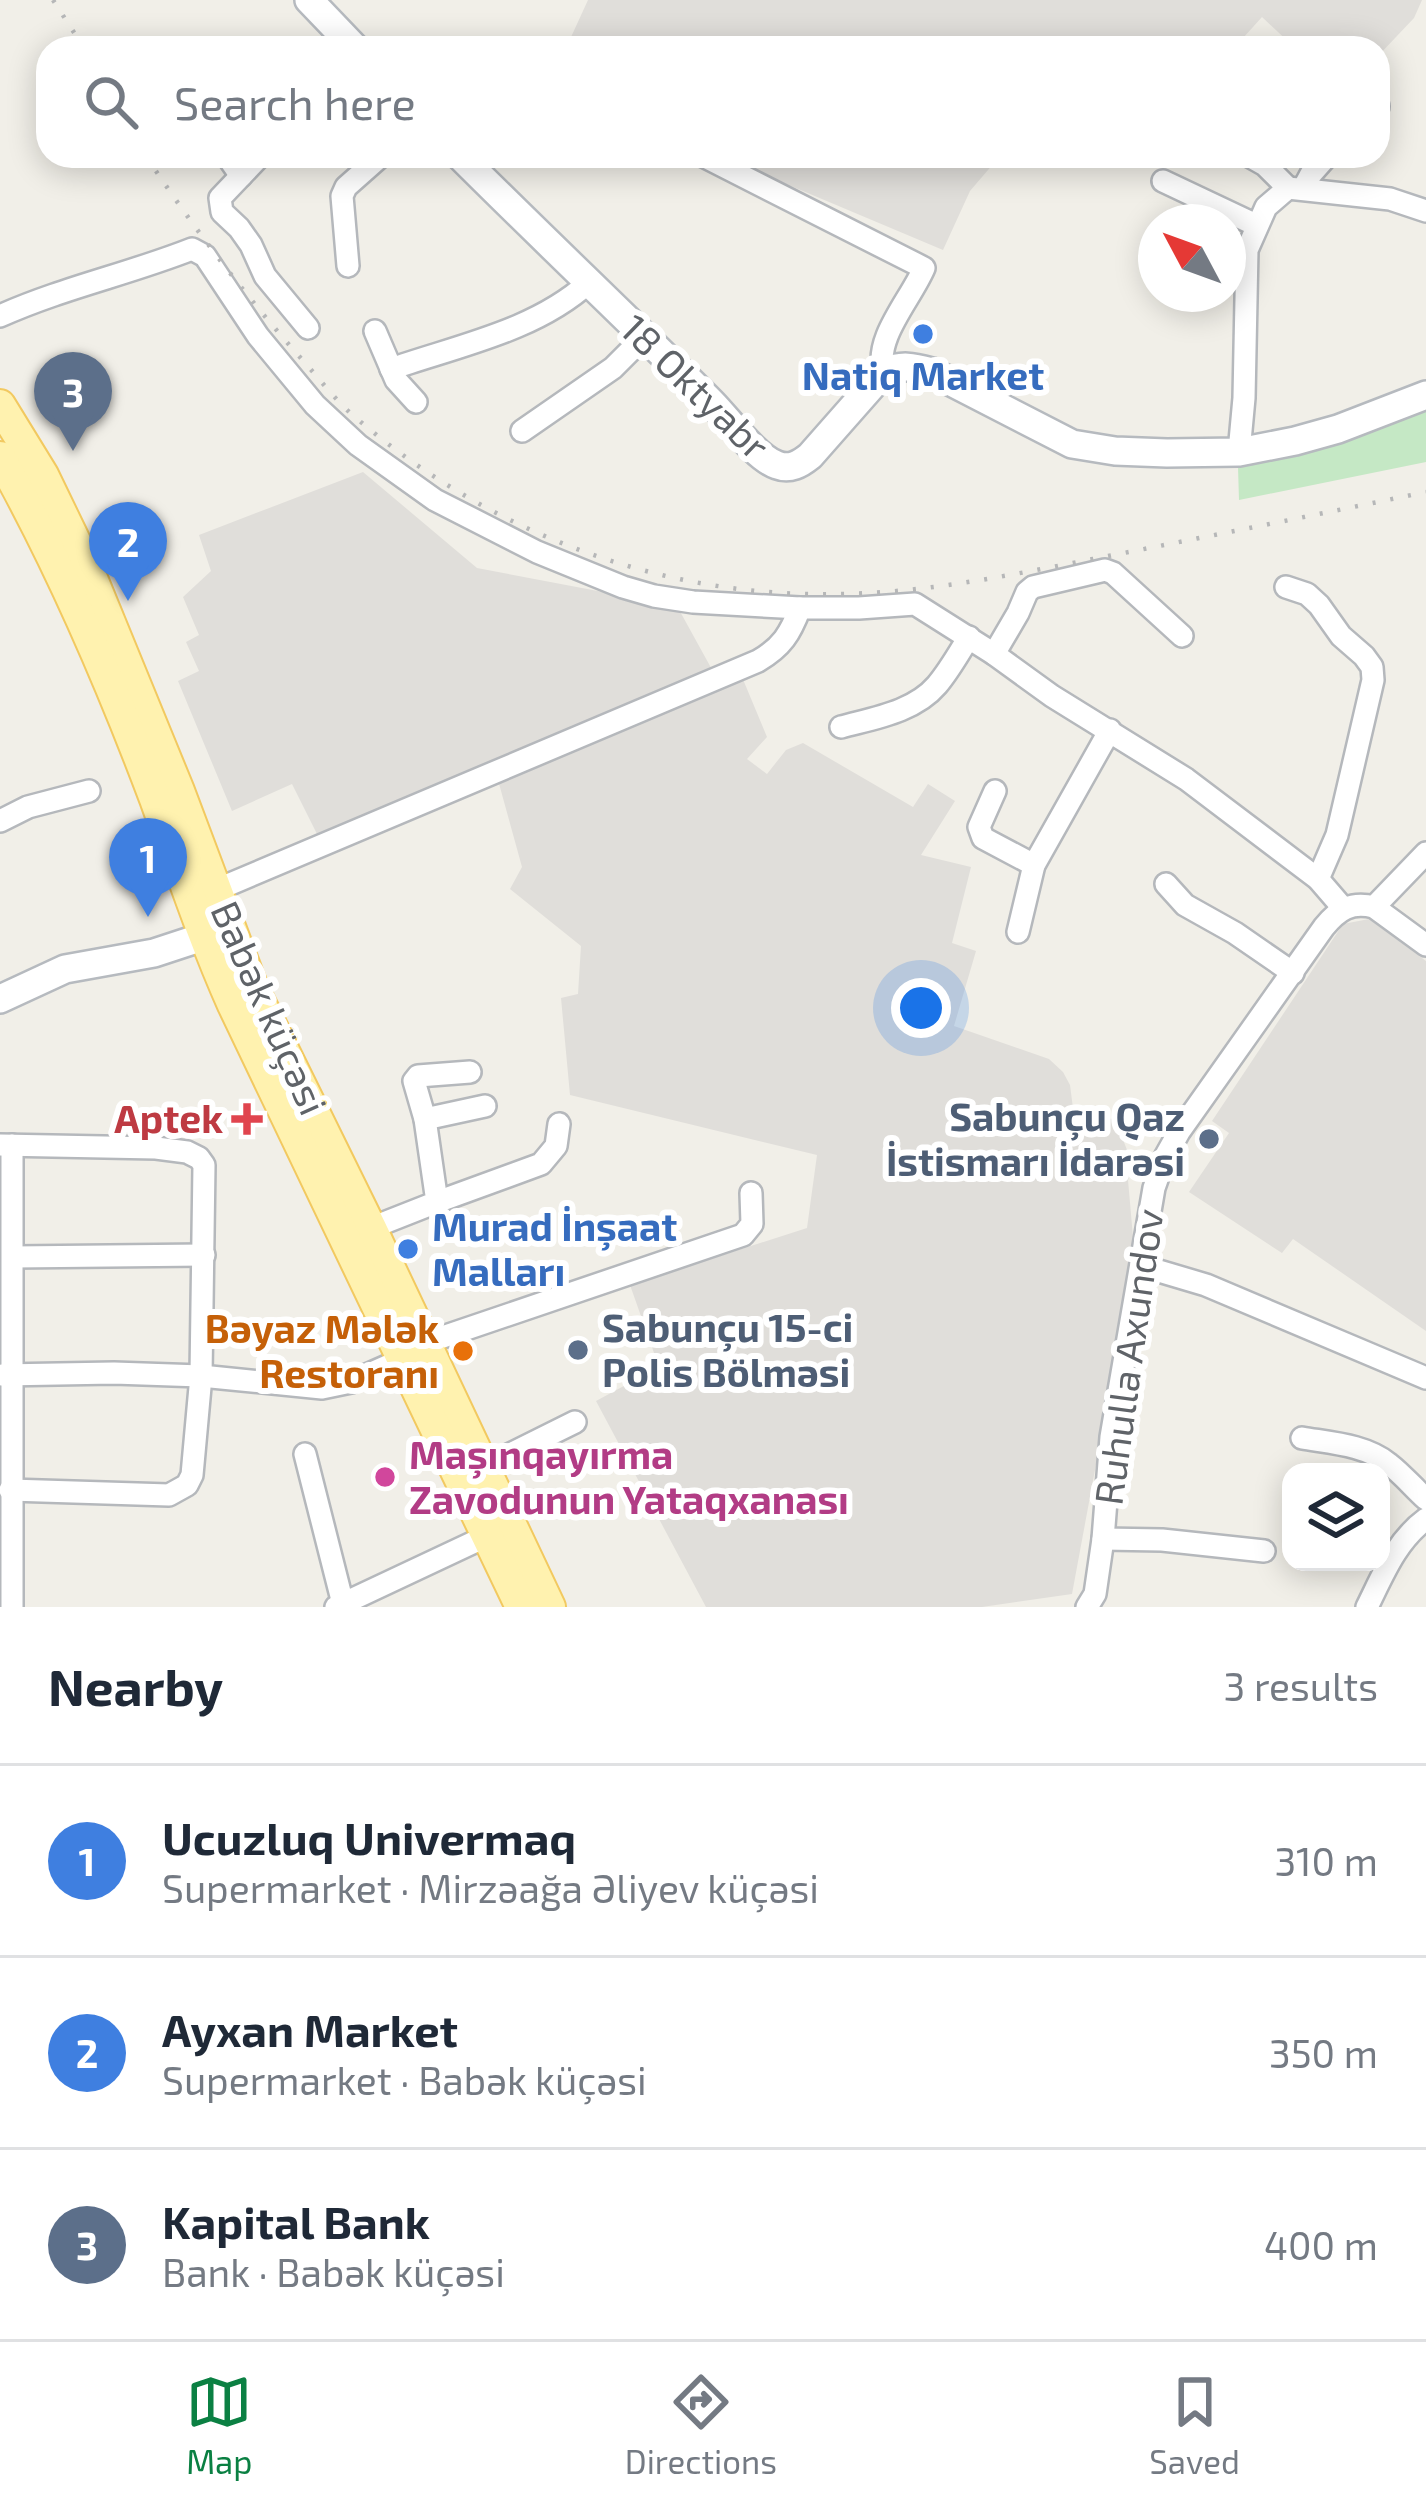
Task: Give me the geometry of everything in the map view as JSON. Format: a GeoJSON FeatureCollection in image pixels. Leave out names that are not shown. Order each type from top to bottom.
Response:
{"type":"FeatureCollection","features":[{"type":"Feature","properties":{"kind":"main road","name":"Babək küçəsi"},"geometry":{"type":"LineString","coordinates":[[0,404],[43,475],[86,564],[172,775],[216,890],[217,933],[233,1005],[414,1351],[482,1468],[550,1607]]}},
{"type":"Feature","properties":{"kind":"main road","name":"Babək küçəsi"},"geometry":{"type":"LineString","coordinates":[[0,457],[62,574],[217,933],[253,988],[371,1228],[414,1351],[520,1607]]}},
{"type":"Feature","properties":{"kind":"street"},"geometry":{"type":"LineString","coordinates":[[309,0],[344,36]]}},
{"type":"Feature","properties":{"kind":"street"},"geometry":{"type":"LineString","coordinates":[[235,168],[241,176]]}},
{"type":"Feature","properties":{"kind":"street"},"geometry":{"type":"LineString","coordinates":[[249,168],[220,198],[222,212],[239,228],[265,275],[308,328]]}},
{"type":"Feature","properties":{"kind":"street"},"geometry":{"type":"LineString","coordinates":[[348,266],[342,196],[367,168]]}},
{"type":"Feature","properties":{"kind":"street","name":"18 Oktyabr"},"geometry":{"type":"LineString","coordinates":[[472,168],[770,462],[788,468],[811,456],[884,372]]}},
{"type":"Feature","properties":{"kind":"street"},"geometry":{"type":"LineString","coordinates":[[727,168],[924,268],[884,339],[880,363],[884,372],[897,366],[932,372],[1072,444],[1115,451],[1239,452],[1338,429],[1426,395]]}},
{"type":"Feature","properties":{"kind":"street"},"geometry":{"type":"LineString","coordinates":[[1269,168],[1296,188],[1390,199],[1426,211]]}},
{"type":"Feature","properties":{"kind":"street"},"geometry":{"type":"LineString","coordinates":[[1239,452],[1246,250],[1266,207],[1317,168]]}},
{"type":"Feature","properties":{"kind":"street"},"geometry":{"type":"LineString","coordinates":[[1162,182],[1256,225]]}},
{"type":"Feature","properties":{"kind":"street"},"geometry":{"type":"LineString","coordinates":[[0,316],[39,298],[192,249],[205,256],[258,336],[315,405],[358,446],[434,500],[537,552],[654,596],[800,608],[915,604],[1186,779],[1318,879],[1343,908],[1374,907],[1426,945]]}},
{"type":"Feature","properties":{"kind":"street"},"geometry":{"type":"LineString","coordinates":[[391,369],[531,320],[588,283]]}},
{"type":"Feature","properties":{"kind":"street"},"geometry":{"type":"LineString","coordinates":[[375,331],[396,380],[416,402]]}},
{"type":"Feature","properties":{"kind":"street"},"geometry":{"type":"LineString","coordinates":[[523,431],[613,368],[644,337]]}},
{"type":"Feature","properties":{"kind":"street"},"geometry":{"type":"LineString","coordinates":[[86,564],[150,535]]}},
{"type":"Feature","properties":{"kind":"street"},"geometry":{"type":"LineString","coordinates":[[994,654],[1033,587],[1105,570],[1182,636]]}},
{"type":"Feature","properties":{"kind":"street"},"geometry":{"type":"LineString","coordinates":[[1286,587],[1319,605],[1372,667],[1373,680],[1336,835],[1318,879]]}},
{"type":"Feature","properties":{"kind":"street"},"geometry":{"type":"LineString","coordinates":[[216,890],[758,661],[788,638],[800,608]]}},
{"type":"Feature","properties":{"kind":"street"},"geometry":{"type":"LineString","coordinates":[[841,727],[918,701],[934,689],[969,637]]}},
{"type":"Feature","properties":{"kind":"street"},"geometry":{"type":"LineString","coordinates":[[1018,932],[1034,865],[1110,730]]}},
{"type":"Feature","properties":{"kind":"street"},"geometry":{"type":"LineString","coordinates":[[0,821],[28,806],[89,791]]}},
{"type":"Feature","properties":{"kind":"street"},"geometry":{"type":"LineString","coordinates":[[995,791],[980,827],[983,838],[1034,865]]}},
{"type":"Feature","properties":{"kind":"street"},"geometry":{"type":"LineString","coordinates":[[1374,907],[1426,853]]}},
{"type":"Feature","properties":{"kind":"street"},"geometry":{"type":"LineString","coordinates":[[1166,884],[1185,905],[1293,973]]}},
{"type":"Feature","properties":{"kind":"street","name":"Ruhulla Axundov"},"geometry":{"type":"LineString","coordinates":[[1087,1607],[1095,1594],[1111,1437],[1154,1188],[1165,1157],[1324,927],[1343,908]]}},
{"type":"Feature","properties":{"kind":"street"},"geometry":{"type":"LineString","coordinates":[[0,999],[65,969],[154,953],[217,933]]}},
{"type":"Feature","properties":{"kind":"street"},"geometry":{"type":"LineString","coordinates":[[437,1202],[414,1082],[418,1076],[470,1072]]}},
{"type":"Feature","properties":{"kind":"street"},"geometry":{"type":"LineString","coordinates":[[424,1119],[485,1106]]}},
{"type":"Feature","properties":{"kind":"street"},"geometry":{"type":"LineString","coordinates":[[371,1228],[541,1164],[556,1146],[559,1124]]}},
{"type":"Feature","properties":{"kind":"street"},"geometry":{"type":"LineString","coordinates":[[10,1490],[169,1495],[188,1485],[201,1376],[204,1166],[199,1158],[157,1148],[6,1145],[13,1257],[6,1375],[12,1607]]}},
{"type":"Feature","properties":{"kind":"street"},"geometry":{"type":"LineString","coordinates":[[6,1375],[201,1376],[322,1388],[351,1382],[414,1351],[743,1235],[752,1224],[751,1193]]}},
{"type":"Feature","properties":{"kind":"street"},"geometry":{"type":"LineString","coordinates":[[13,1257],[204,1255]]}},
{"type":"Feature","properties":{"kind":"street"},"geometry":{"type":"LineString","coordinates":[[1142,1266],[1206,1285],[1426,1378]]}},
{"type":"Feature","properties":{"kind":"street"},"geometry":{"type":"LineString","coordinates":[[482,1468],[575,1422]]}},
{"type":"Feature","properties":{"kind":"street"},"geometry":{"type":"LineString","coordinates":[[1303,1438],[1351,1446],[1387,1461],[1426,1499]]}},
{"type":"Feature","properties":{"kind":"street"},"geometry":{"type":"LineString","coordinates":[[305,1454],[339,1605],[487,1535]]}},
{"type":"Feature","properties":{"kind":"street"},"geometry":{"type":"LineString","coordinates":[[1367,1607],[1394,1553],[1426,1519]]}},
{"type":"Feature","properties":{"kind":"street"},"geometry":{"type":"LineString","coordinates":[[1103,1539],[1264,1550]]}},
{"type":"Feature","properties":{"kind":"shaded area"},"geometry":{"type":"Polygon","coordinates":[[[588,0],[1422,0],[1414,18],[1390,43],[1390,36],[1282,36],[1262,17],[1245,36],[572,36],[588,0]]]}},
{"type":"Feature","properties":{"kind":"shaded area"},"geometry":{"type":"Polygon","coordinates":[[[748,168],[990,168],[970,191],[943,250],[748,168]]]}},
{"type":"Feature","properties":{"kind":"shaded area"},"geometry":{"type":"Polygon","coordinates":[[[363,472],[477,568],[677,606],[715,675],[318,836],[292,784],[232,811],[178,681],[199,671],[186,642],[199,635],[183,597],[211,571],[199,535],[363,472]]]}},
{"type":"Feature","properties":{"kind":"shaded area"},"geometry":{"type":"Polygon","coordinates":[[[742,677],[767,737],[747,759],[767,774],[786,750],[803,743],[913,807],[928,784],[955,801],[921,855],[971,867],[952,943],[976,951],[954,1026],[1049,1059],[1070,1085],[1074,1116],[1115,1119],[1134,1168],[1128,1180],[1133,1237],[1130,1281],[1072,1594],[982,1607],[706,1607],[596,1401],[659,1367],[630,1285],[807,1228],[817,1155],[570,1095],[561,998],[578,994],[581,946],[510,889],[522,867],[498,780],[742,677]]]}},
{"type":"Feature","properties":{"kind":"shaded area"},"geometry":{"type":"Polygon","coordinates":[[[1369,919],[1426,961],[1426,1331],[1293,1239],[1282,1253],[1189,1192],[1229,1133],[1212,1121],[1343,924],[1369,919]]]}},
{"type":"Feature","properties":{"kind":"green space"},"geometry":{"type":"Polygon","coordinates":[[[1426,406],[1426,462],[1239,500],[1238,467],[1354,435],[1426,406]]]}},
{"type":"Feature","properties":{"kind":"railway"},"geometry":{"type":"LineString","coordinates":[[53,0],[76,36]]}},
{"type":"Feature","properties":{"kind":"railway"},"geometry":{"type":"LineString","coordinates":[[154,168],[243,289],[355,417],[407,458],[520,525],[642,570],[772,592],[910,590],[1017,574],[1426,492]]}},
{"type":"Feature","properties":{"kind":"place","name":"Natiq Market"},"geometry":{"type":"Point","coordinates":[923,334]}},
{"type":"Feature","properties":{"kind":"place","name":"Kapital Bank"},"geometry":{"type":"Point","coordinates":[73,451]}},
{"type":"Feature","properties":{"kind":"place","name":"Ayxan Market"},"geometry":{"type":"Point","coordinates":[128,601]}},
{"type":"Feature","properties":{"kind":"place","name":"Ucuzluq Univermaq"},"geometry":{"type":"Point","coordinates":[148,917]}},
{"type":"Feature","properties":{"kind":"place","name":"Aptek"},"geometry":{"type":"Point","coordinates":[247,1119]}},
{"type":"Feature","properties":{"kind":"place","name":"Sabunçu Qaz İstismarı İdarəsi"},"geometry":{"type":"Point","coordinates":[1209,1139]}},
{"type":"Feature","properties":{"kind":"place","name":"Murad İnşaat Malları"},"geometry":{"type":"Point","coordinates":[408,1249]}},
{"type":"Feature","properties":{"kind":"place","name":"Sabunçu 15-ci Polis Bölməsi"},"geometry":{"type":"Point","coordinates":[578,1350]}},
{"type":"Feature","properties":{"kind":"place","name":"Bəyaz Mələk Restoranı"},"geometry":{"type":"Point","coordinates":[463,1351]}},
{"type":"Feature","properties":{"kind":"place","name":"Maşınqayırma Zavodunun Yataqxanası"},"geometry":{"type":"Point","coordinates":[385,1477]}}]}
